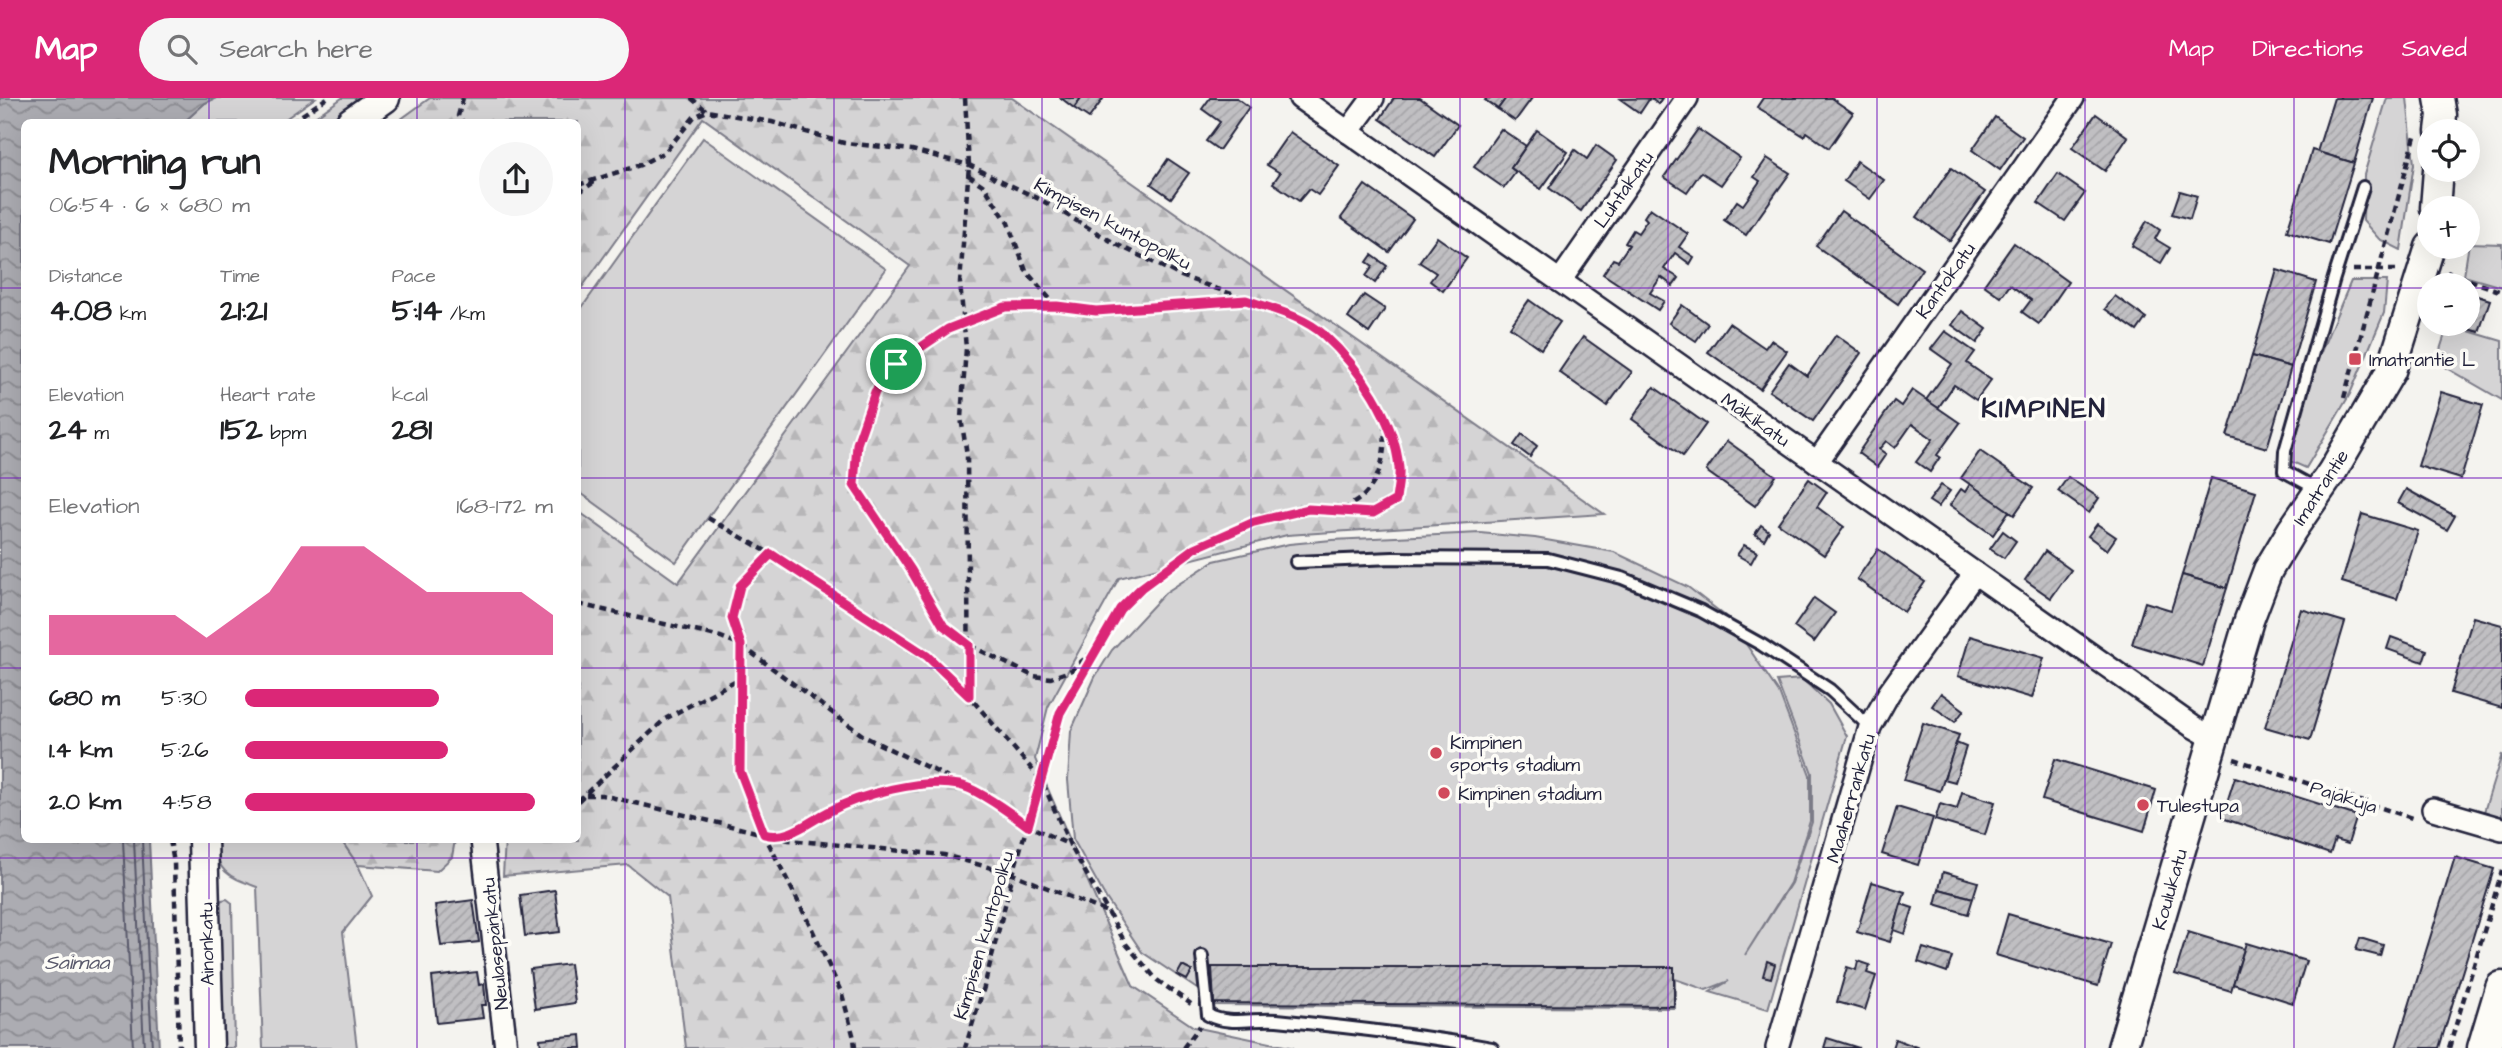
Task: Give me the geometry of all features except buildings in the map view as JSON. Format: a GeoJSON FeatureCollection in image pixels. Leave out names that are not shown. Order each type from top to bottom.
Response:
{"type":"FeatureCollection","features":[{"type":"Feature","properties":{"kind":"main road"},"geometry":{"type":"LineString","coordinates":[[2484,1048],[2502,988]]}},
{"type":"Feature","properties":{"kind":"street"},"geometry":{"type":"LineString","coordinates":[[355,119],[385,98]]}},
{"type":"Feature","properties":{"kind":"street","name":"Mäkikatu"},"geometry":{"type":"LineString","coordinates":[[1300,98],[2213,740]]}},
{"type":"Feature","properties":{"kind":"street"},"geometry":{"type":"LineString","coordinates":[[1348,132],[1373,98]]}},
{"type":"Feature","properties":{"kind":"street","name":"Luhtakatu"},"geometry":{"type":"LineString","coordinates":[[1560,281],[1687,98]]}},
{"type":"Feature","properties":{"kind":"street","name":"Kantokatu"},"geometry":{"type":"LineString","coordinates":[[1817,462],[2073,98]]}},
{"type":"Feature","properties":{"kind":"street"},"geometry":{"type":"LineString","coordinates":[[2438,119],[2442,114],[2439,98]]}},
{"type":"Feature","properties":{"kind":"street","name":"Imatrantie"},"geometry":{"type":"LineString","coordinates":[[2213,740],[2249,620],[2268,570],[2320,490],[2391,371],[2426,259]]}},
{"type":"Feature","properties":{"kind":"street","name":"Maaherrankatu"},"geometry":{"type":"LineString","coordinates":[[1777,1048],[1870,727],[1889,693],[1975,573]]}},
{"type":"Feature","properties":{"kind":"street","name":"Koulukatu"},"geometry":{"type":"LineString","coordinates":[[2122,1048],[2213,740]]}},
{"type":"Feature","properties":{"kind":"street"},"geometry":{"type":"LineString","coordinates":[[2425,814],[2502,829]]}},
{"type":"Feature","properties":{"kind":"street","name":"Ainonkatu"},"geometry":{"type":"LineString","coordinates":[[203,843],[209,1048]]}},
{"type":"Feature","properties":{"kind":"street","name":"Neulasepänkatu"},"geometry":{"type":"LineString","coordinates":[[482,843],[506,1048]]}},
{"type":"Feature","properties":{"kind":"lane"},"geometry":{"type":"LineString","coordinates":[[2320,490],[2284,471],[2285,452],[2334,278],[2363,187]]}},
{"type":"Feature","properties":{"kind":"lane"},"geometry":{"type":"LineString","coordinates":[[1296,562],[1393,558],[1548,559],[1622,578],[1700,611],[1762,645],[1830,690],[1870,727]]}},
{"type":"Feature","properties":{"kind":"lane"},"geometry":{"type":"LineString","coordinates":[[1202,956],[1208,1015],[1218,1021],[1273,1020],[1406,1042],[1455,1041],[1492,1048]]}},
{"type":"Feature","properties":{"kind":"path"},"geometry":{"type":"LineString","coordinates":[[296,119],[327,98]]}},
{"type":"Feature","properties":{"kind":"path"},"geometry":{"type":"LineString","coordinates":[[460,119],[458,116],[463,98]]}},
{"type":"Feature","properties":{"kind":"path"},"geometry":{"type":"LineString","coordinates":[[581,184],[640,165],[665,152],[694,117],[707,111],[691,98]]}},
{"type":"Feature","properties":{"kind":"path"},"geometry":{"type":"LineString","coordinates":[[965,98],[969,165],[960,283],[966,348],[961,418],[967,455],[969,696]]}},
{"type":"Feature","properties":{"kind":"path","name":"Kimpisen kuntopolku"},"geometry":{"type":"LineString","coordinates":[[707,111],[772,122],[844,143],[912,150],[969,165],[1043,201],[1116,244],[1181,276],[1293,316],[1323,334],[1366,382],[1384,417],[1396,449],[1400,471],[1396,500],[1373,513],[1308,509],[1254,522],[1195,548],[1141,588],[1120,609],[1060,713],[1013,874],[996,947],[965,1048]]}},
{"type":"Feature","properties":{"kind":"path"},"geometry":{"type":"LineString","coordinates":[[2340,411],[2417,167]]}},
{"type":"Feature","properties":{"kind":"path"},"geometry":{"type":"LineString","coordinates":[[968,175],[984,186],[1008,223],[1026,271],[1057,306]]}},
{"type":"Feature","properties":{"kind":"path"},"geometry":{"type":"LineString","coordinates":[[581,191],[606,176]]}},
{"type":"Feature","properties":{"kind":"path"},"geometry":{"type":"LineString","coordinates":[[2480,284],[2502,292]]}},
{"type":"Feature","properties":{"kind":"path"},"geometry":{"type":"LineString","coordinates":[[1096,648],[1072,670],[1051,678],[1033,676],[969,645],[943,625],[911,570],[854,485],[857,444],[875,392],[896,364],[948,329],[1005,307],[1057,306],[1096,311],[1246,300]]}},
{"type":"Feature","properties":{"kind":"path"},"geometry":{"type":"LineString","coordinates":[[1343,511],[1366,494],[1379,471],[1385,441],[1384,417]]}},
{"type":"Feature","properties":{"kind":"path"},"geometry":{"type":"LineString","coordinates":[[708,518],[771,554],[927,656],[969,696],[1042,780],[1070,845],[1126,944],[1157,980],[1208,1015],[1183,1048]]}},
{"type":"Feature","properties":{"kind":"path"},"geometry":{"type":"LineString","coordinates":[[771,554],[740,586],[732,618],[741,645],[740,771],[764,834],[813,929],[842,995],[855,1048]]}},
{"type":"Feature","properties":{"kind":"path"},"geometry":{"type":"LineString","coordinates":[[581,605],[721,637],[741,645],[865,737],[961,785],[1006,810],[1028,826],[1070,845]]}},
{"type":"Feature","properties":{"kind":"path"},"geometry":{"type":"LineString","coordinates":[[581,799],[665,719],[742,679]]}},
{"type":"Feature","properties":{"kind":"path","name":"Pajakuja"},"geometry":{"type":"LineString","coordinates":[[2213,740],[2425,814]]}},
{"type":"Feature","properties":{"kind":"path"},"geometry":{"type":"LineString","coordinates":[[777,838],[830,811],[881,792],[927,784],[961,785]]}},
{"type":"Feature","properties":{"kind":"path"},"geometry":{"type":"LineString","coordinates":[[586,795],[603,795],[777,838],[823,845],[891,848],[944,855],[1013,874],[1107,912]]}},
{"type":"Feature","properties":{"kind":"path"},"geometry":{"type":"LineString","coordinates":[[171,843],[174,863],[179,1048]]}},
{"type":"Feature","properties":{"kind":"path"},"geometry":{"type":"LineString","coordinates":[[2449,1048],[2502,871]]}},
{"type":"Feature","properties":{"kind":"green space"},"geometry":{"type":"Polygon","coordinates":[[[216,98],[315,98],[285,119],[187,119],[205,103],[216,98]]]}},
{"type":"Feature","properties":{"kind":"green space"},"geometry":{"type":"Polygon","coordinates":[[[342,98],[361,98],[332,119],[312,119],[342,98]]]}},
{"type":"Feature","properties":{"kind":"green space"},"geometry":{"type":"Polygon","coordinates":[[[430,98],[1012,98],[1604,514],[1287,535],[1119,578],[1048,707],[1035,759],[1133,986],[1194,1027],[1294,1048],[686,1048],[668,897],[628,865],[503,876],[505,843],[581,843],[581,513],[678,583],[910,266],[703,118],[581,289],[581,119],[401,119],[430,98]]]}},
{"type":"Feature","properties":{"kind":"green space"},"geometry":{"type":"Polygon","coordinates":[[[2387,98],[2407,98],[2414,164],[2401,250],[2379,239],[2363,221],[2364,175],[2387,98]]]}},
{"type":"Feature","properties":{"kind":"green space"},"geometry":{"type":"Polygon","coordinates":[[[703,138],[886,269],[676,562],[581,493],[581,309],[703,138]]]}},
{"type":"Feature","properties":{"kind":"green space"},"geometry":{"type":"Polygon","coordinates":[[[2480,243],[2502,244],[2502,287],[2480,281],[2480,273],[2464,273],[2467,259],[2480,259],[2480,243]]]}},
{"type":"Feature","properties":{"kind":"green space"},"geometry":{"type":"Polygon","coordinates":[[[2351,281],[2387,281],[2384,313],[2350,394],[2306,468],[2290,461],[2299,415],[2314,370],[2351,281]]]}},
{"type":"Feature","properties":{"kind":"green space"},"geometry":{"type":"Polygon","coordinates":[[[2480,334],[2502,341],[2502,400],[2436,362],[2444,336],[2480,334]]]}},
{"type":"Feature","properties":{"kind":"green space","name":"Kimpinen sports stadium"},"geometry":{"type":"Polygon","coordinates":[[[1480,533],[1535,538],[1614,552],[1688,587],[1729,619],[1779,693],[1810,775],[1810,821],[1790,883],[1745,955],[1791,883],[1812,822],[1812,773],[1777,681],[1802,679],[1829,704],[1847,736],[1768,1009],[1710,992],[1729,981],[1706,990],[1675,979],[1675,1008],[1212,1005],[1197,989],[1142,952],[1106,898],[1073,839],[1068,780],[1071,731],[1095,677],[1112,650],[1165,593],[1214,561],[1289,544],[1480,533]]]}},
{"type":"Feature","properties":{"kind":"green space"},"geometry":{"type":"Polygon","coordinates":[[[2502,754],[2502,821],[2483,815],[2502,754]]]}},
{"type":"Feature","properties":{"kind":"green space"},"geometry":{"type":"Polygon","coordinates":[[[216,843],[343,843],[358,865],[372,896],[343,932],[357,1048],[263,1048],[257,887],[226,872],[221,867],[216,843]]]}},
{"type":"Feature","properties":{"kind":"green space"},"geometry":{"type":"Polygon","coordinates":[[[343,843],[454,843],[452,857],[437,871],[358,865],[343,843]]]}},
{"type":"Feature","properties":{"kind":"green space"},"geometry":{"type":"Polygon","coordinates":[[[227,899],[232,903],[235,1048],[223,1048],[219,904],[227,899]]]}},
{"type":"Feature","properties":{"kind":"water","name":"Saimaa"},"geometry":{"type":"Polygon","coordinates":[[[0,98],[216,98],[205,103],[187,119],[21,119],[21,843],[149,843],[159,1048],[0,1048],[0,98]]]}},
{"type":"Feature","properties":{"kind":"place","name":"Imatrantie L"},"geometry":{"type":"Point","coordinates":[2355,359]}},
{"type":"Feature","properties":{"kind":"place","name":"Kimpinen sports stadium"},"geometry":{"type":"Point","coordinates":[1436,753]}},
{"type":"Feature","properties":{"kind":"place","name":"Kimpinen stadium"},"geometry":{"type":"Point","coordinates":[1444,793]}},
{"type":"Feature","properties":{"kind":"place","name":"Tulestupa"},"geometry":{"type":"Point","coordinates":[2143,805]}},
{"type":"Feature","properties":{"kind":"district","name":"KIMPINEN"},"geometry":{"type":"Point","coordinates":[2044,408]}},
{"type":"Feature","properties":{"kind":"route"},"geometry":{"type":"LineString","coordinates":[[1246,300],[1293,316],[1323,334],[1366,382],[1390,426],[1396,449],[1400,471],[1396,500],[1373,513],[1308,509],[1254,522],[1195,548],[1141,588],[1120,609],[1060,713],[1028,826],[1006,810],[961,785],[927,784],[881,792],[830,811],[777,838],[764,834],[740,771],[741,645],[732,618],[740,586],[771,554],[927,656],[969,696],[969,645],[943,625],[911,570],[854,485],[857,444],[875,392],[896,364],[948,329],[1005,307],[1057,306],[1096,311],[1246,300]]}}]}
